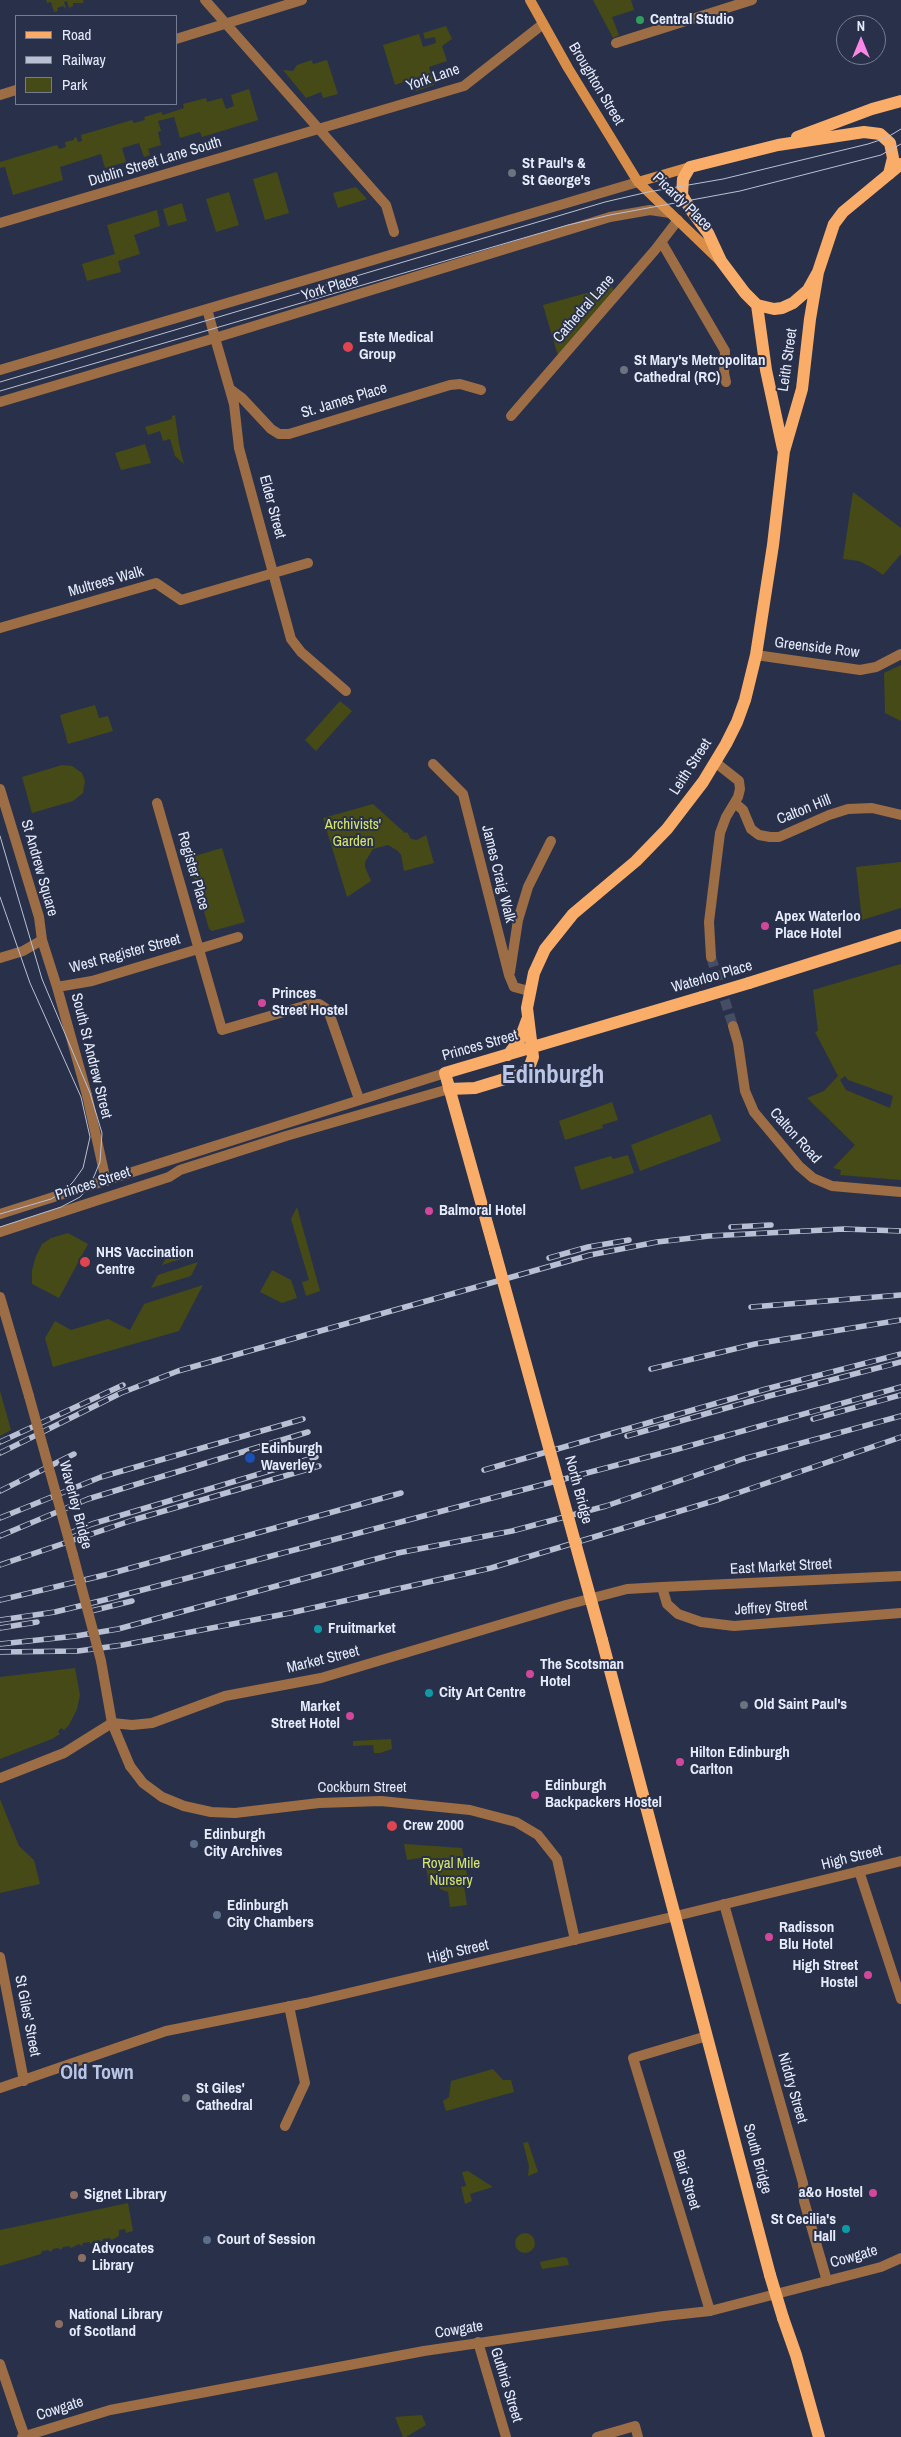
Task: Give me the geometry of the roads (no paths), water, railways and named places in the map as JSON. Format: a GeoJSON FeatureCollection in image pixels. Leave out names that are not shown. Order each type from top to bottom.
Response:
{"type":"FeatureCollection","features":[{"type":"Feature","properties":{"kind":"main road","name":"Broughton Street"},"geometry":{"type":"LineString","coordinates":[[530,0],[638,182]]}},
{"type":"Feature","properties":{"kind":"main road","name":"Picardy Place"},"geometry":{"type":"LineString","coordinates":[[778,145],[872,109],[901,101]]}},
{"type":"Feature","properties":{"kind":"main road","name":"Picardy Place"},"geometry":{"type":"LineString","coordinates":[[757,305],[720,261],[638,182],[778,145],[864,132],[880,134],[890,143],[893,164],[889,174]]}},
{"type":"Feature","properties":{"kind":"main road"},"geometry":{"type":"LineString","coordinates":[[757,305],[774,309],[793,303],[808,290],[818,272],[834,224],[843,212],[901,164]]}},
{"type":"Feature","properties":{"kind":"main road","name":"Picardy Place"},"geometry":{"type":"LineString","coordinates":[[690,167],[683,179],[682,195],[708,232],[720,261]]}},
{"type":"Feature","properties":{"kind":"main road","name":"Leith Street"},"geometry":{"type":"LineString","coordinates":[[532,1048],[527,1020],[529,991],[534,973],[554,936],[573,914],[636,861],[667,829],[692,797],[726,744],[745,700],[756,655],[774,536],[784,451],[802,389],[810,319],[818,272]]}},
{"type":"Feature","properties":{"kind":"main road","name":"Leith Street"},"geometry":{"type":"LineString","coordinates":[[757,305],[766,370],[784,451]]}},
{"type":"Feature","properties":{"kind":"main road","name":"Waterloo Place"},"geometry":{"type":"LineString","coordinates":[[532,1048],[702,998],[901,936]]}},
{"type":"Feature","properties":{"kind":"main road"},"geometry":{"type":"LineString","coordinates":[[507,1055],[520,1040],[527,1020]]}},
{"type":"Feature","properties":{"kind":"main road","name":"Princes Street"},"geometry":{"type":"LineString","coordinates":[[445,1073],[532,1048],[530,1068],[521,1074],[475,1088],[449,1089]]}},
{"type":"Feature","properties":{"kind":"main road","name":"North Bridge"},"geometry":{"type":"LineString","coordinates":[[445,1073],[602,1640],[676,1916]]}},
{"type":"Feature","properties":{"kind":"main road","name":"South Bridge"},"geometry":{"type":"LineString","coordinates":[[676,1916],[770,2275],[796,2355],[819,2437]]}},
{"type":"Feature","properties":{"kind":"street"},"geometry":{"type":"LineString","coordinates":[[204,0],[386,204],[394,232]]}},
{"type":"Feature","properties":{"kind":"street"},"geometry":{"type":"LineString","coordinates":[[178,38],[302,0]]}},
{"type":"Feature","properties":{"kind":"street"},"geometry":{"type":"LineString","coordinates":[[616,43],[752,0]]}},
{"type":"Feature","properties":{"kind":"street","name":"York Lane"},"geometry":{"type":"LineString","coordinates":[[318,129],[464,86],[543,24]]}},
{"type":"Feature","properties":{"kind":"street"},"geometry":{"type":"LineString","coordinates":[[0,95],[15,90]]}},
{"type":"Feature","properties":{"kind":"street","name":"Dublin Street Lane South"},"geometry":{"type":"LineString","coordinates":[[0,223],[318,129]]}},
{"type":"Feature","properties":{"kind":"street","name":"York Place"},"geometry":{"type":"LineString","coordinates":[[0,370],[638,182]]}},
{"type":"Feature","properties":{"kind":"street","name":"York Place"},"geometry":{"type":"LineString","coordinates":[[0,402],[610,217],[650,210],[670,213]]}},
{"type":"Feature","properties":{"kind":"street","name":"Cathedral Lane"},"geometry":{"type":"LineString","coordinates":[[511,416],[662,243],[678,220]]}},
{"type":"Feature","properties":{"kind":"street"},"geometry":{"type":"LineString","coordinates":[[662,243],[725,351],[724,373],[726,382]]}},
{"type":"Feature","properties":{"kind":"street","name":"Elder Street"},"geometry":{"type":"LineString","coordinates":[[207,309],[230,389],[238,448],[295,646],[346,691]]}},
{"type":"Feature","properties":{"kind":"street","name":"St. James Place"},"geometry":{"type":"LineString","coordinates":[[230,389],[242,398],[271,429],[279,434],[288,434],[450,385],[460,384],[481,390]]}},
{"type":"Feature","properties":{"kind":"street"},"geometry":{"type":"LineString","coordinates":[[275,574],[308,564]]}},
{"type":"Feature","properties":{"kind":"street","name":"Multrees Walk"},"geometry":{"type":"LineString","coordinates":[[0,628],[156,583],[181,600],[275,574]]}},
{"type":"Feature","properties":{"kind":"street","name":"Greenside Row"},"geometry":{"type":"LineString","coordinates":[[756,655],[860,670],[876,667],[901,654]]}},
{"type":"Feature","properties":{"kind":"street"},"geometry":{"type":"LineString","coordinates":[[712,957],[709,922],[720,834],[740,788],[739,781],[715,762]]}},
{"type":"Feature","properties":{"kind":"street","name":"James Craig Walk"},"geometry":{"type":"LineString","coordinates":[[433,764],[463,794],[509,975]]}},
{"type":"Feature","properties":{"kind":"street","name":"St Andrew Square"},"geometry":{"type":"LineString","coordinates":[[0,789],[39,917],[42,940],[23,951],[0,958]]}},
{"type":"Feature","properties":{"kind":"street","name":"Register Place"},"geometry":{"type":"LineString","coordinates":[[157,803],[200,949]]}},
{"type":"Feature","properties":{"kind":"street","name":"Calton Hill"},"geometry":{"type":"LineString","coordinates":[[735,803],[743,810],[751,830],[759,835],[770,837],[779,837],[829,815],[848,809],[872,808],[901,815]]}},
{"type":"Feature","properties":{"kind":"street"},"geometry":{"type":"LineString","coordinates":[[529,991],[514,987],[509,975],[518,920],[528,887],[551,841]]}},
{"type":"Feature","properties":{"kind":"street","name":"West Register Street"},"geometry":{"type":"LineString","coordinates":[[57,987],[92,981],[238,937]]}},
{"type":"Feature","properties":{"kind":"street","name":"South St Andrew Street"},"geometry":{"type":"LineString","coordinates":[[42,940],[57,987],[86,1095],[106,1181]]}},
{"type":"Feature","properties":{"kind":"street","name":"West Register Street"},"geometry":{"type":"LineString","coordinates":[[200,949],[222,1030],[311,1004],[320,1004],[328,1010],[359,1099]]}},
{"type":"Feature","properties":{"kind":"street","name":"Calton Road"},"geometry":{"type":"LineString","coordinates":[[733,1026],[738,1043],[745,1091],[754,1112],[799,1166],[812,1178],[832,1186],[901,1192]]}},
{"type":"Feature","properties":{"kind":"street","name":"Princes Street"},"geometry":{"type":"LineString","coordinates":[[0,1214],[445,1073]]}},
{"type":"Feature","properties":{"kind":"street","name":"Princes Street"},"geometry":{"type":"LineString","coordinates":[[0,1232],[169,1177],[180,1170],[268,1141],[449,1089]]}},
{"type":"Feature","properties":{"kind":"street","name":"Waverley Bridge"},"geometry":{"type":"LineString","coordinates":[[0,1298],[73,1554],[101,1661],[112,1722]]}},
{"type":"Feature","properties":{"kind":"street","name":"East Market Street"},"geometry":{"type":"LineString","coordinates":[[662,1587],[901,1576]]}},
{"type":"Feature","properties":{"kind":"street","name":"Jeffrey Street"},"geometry":{"type":"LineString","coordinates":[[662,1587],[667,1604],[678,1614],[701,1622],[727,1625],[742,1626],[901,1613]]}},
{"type":"Feature","properties":{"kind":"street","name":"Market Street"},"geometry":{"type":"LineString","coordinates":[[112,1722],[132,1725],[152,1723],[225,1696],[321,1678],[566,1605],[627,1589],[662,1587]]}},
{"type":"Feature","properties":{"kind":"street"},"geometry":{"type":"LineString","coordinates":[[0,1778],[64,1753],[112,1722]]}},
{"type":"Feature","properties":{"kind":"street","name":"Cockburn Street"},"geometry":{"type":"LineString","coordinates":[[112,1722],[130,1766],[143,1783],[162,1797],[184,1806],[210,1812],[235,1813],[319,1803],[380,1801],[470,1810],[516,1822],[538,1834],[557,1859],[575,1940]]}},
{"type":"Feature","properties":{"kind":"street","name":"High Street"},"geometry":{"type":"LineString","coordinates":[[0,2088],[166,2031],[306,2003],[539,1949],[901,1861]]}},
{"type":"Feature","properties":{"kind":"street"},"geometry":{"type":"LineString","coordinates":[[859,1871],[901,1999]]}},
{"type":"Feature","properties":{"kind":"street","name":"Niddry Street"},"geometry":{"type":"LineString","coordinates":[[724,1904],[803,2183],[804,2201],[827,2281]]}},
{"type":"Feature","properties":{"kind":"street","name":"St Giles' Street"},"geometry":{"type":"LineString","coordinates":[[0,1957],[24,2081]]}},
{"type":"Feature","properties":{"kind":"street"},"geometry":{"type":"LineString","coordinates":[[285,2126],[305,2083],[289,2006]]}},
{"type":"Feature","properties":{"kind":"street","name":"Blair Street"},"geometry":{"type":"LineString","coordinates":[[707,2036],[633,2058],[710,2311]]}},
{"type":"Feature","properties":{"kind":"street","name":"Cowgate"},"geometry":{"type":"LineString","coordinates":[[23,2437],[110,2410],[478,2342],[710,2311],[881,2267],[901,2258]]}},
{"type":"Feature","properties":{"kind":"street","name":"Guthrie Street"},"geometry":{"type":"LineString","coordinates":[[478,2342],[506,2437]]}},
{"type":"Feature","properties":{"kind":"street"},"geometry":{"type":"LineString","coordinates":[[0,2364],[23,2437]]}},
{"type":"Feature","properties":{"kind":"street"},"geometry":{"type":"LineString","coordinates":[[597,2437],[634,2426],[638,2437]]}},
{"type":"Feature","properties":{"kind":"tunnel"},"geometry":{"type":"LineString","coordinates":[[711,957],[733,1026]]}},
{"type":"Feature","properties":{"kind":"tram line"},"geometry":{"type":"LineString","coordinates":[[0,382],[605,202],[648,192],[723,179],[868,144],[886,138],[901,129]]}},
{"type":"Feature","properties":{"kind":"tram line"},"geometry":{"type":"LineString","coordinates":[[0,391],[568,225],[610,215],[740,191],[881,155],[901,144]]}},
{"type":"Feature","properties":{"kind":"tram line"},"geometry":{"type":"LineString","coordinates":[[0,836],[42,979],[90,1093],[102,1133],[100,1162],[90,1186],[80,1197],[61,1207],[0,1227]]}},
{"type":"Feature","properties":{"kind":"tram line"},"geometry":{"type":"LineString","coordinates":[[0,897],[30,983],[81,1097],[90,1137],[83,1168],[63,1192],[51,1199],[0,1214]]}},
{"type":"Feature","properties":{"kind":"railway"},"geometry":{"type":"LineString","coordinates":[[731,1227],[771,1225]]}},
{"type":"Feature","properties":{"kind":"railway"},"geometry":{"type":"LineString","coordinates":[[0,1453],[121,1393],[178,1371],[590,1255],[657,1242],[709,1236],[844,1229],[901,1231]]}},
{"type":"Feature","properties":{"kind":"railway"},"geometry":{"type":"LineString","coordinates":[[549,1258],[588,1247],[629,1240]]}},
{"type":"Feature","properties":{"kind":"railway"},"geometry":{"type":"LineString","coordinates":[[751,1307],[901,1295]]}},
{"type":"Feature","properties":{"kind":"railway"},"geometry":{"type":"LineString","coordinates":[[651,1369],[755,1344],[901,1320]]}},
{"type":"Feature","properties":{"kind":"railway"},"geometry":{"type":"LineString","coordinates":[[484,1470],[766,1389],[901,1354]]}},
{"type":"Feature","properties":{"kind":"railway"},"geometry":{"type":"LineString","coordinates":[[627,1436],[769,1396],[901,1362]]}},
{"type":"Feature","properties":{"kind":"railway"},"geometry":{"type":"LineString","coordinates":[[0,1442],[123,1385]]}},
{"type":"Feature","properties":{"kind":"railway"},"geometry":{"type":"LineString","coordinates":[[0,1620],[55,1612],[108,1599],[678,1449],[901,1387]]}},
{"type":"Feature","properties":{"kind":"railway"},"geometry":{"type":"LineString","coordinates":[[813,1419],[901,1395]]}},
{"type":"Feature","properties":{"kind":"railway"},"geometry":{"type":"LineString","coordinates":[[0,1644],[76,1636],[118,1629],[398,1553],[512,1531],[606,1506],[743,1459],[901,1416]]}},
{"type":"Feature","properties":{"kind":"railway"},"geometry":{"type":"LineString","coordinates":[[0,1518],[101,1477],[303,1419]]}},
{"type":"Feature","properties":{"kind":"railway"},"geometry":{"type":"LineString","coordinates":[[0,1536],[88,1499],[308,1432]]}},
{"type":"Feature","properties":{"kind":"railway"},"geometry":{"type":"LineString","coordinates":[[0,1652],[78,1651],[123,1645],[290,1613],[491,1568],[720,1499],[901,1437]]}},
{"type":"Feature","properties":{"kind":"railway"},"geometry":{"type":"LineString","coordinates":[[0,1491],[74,1454]]}},
{"type":"Feature","properties":{"kind":"railway"},"geometry":{"type":"LineString","coordinates":[[68,1534],[92,1524],[316,1457]]}},
{"type":"Feature","properties":{"kind":"railway"},"geometry":{"type":"LineString","coordinates":[[0,1565],[133,1520],[319,1466]]}},
{"type":"Feature","properties":{"kind":"railway"},"geometry":{"type":"LineString","coordinates":[[0,1600],[109,1574],[401,1493]]}},
{"type":"Feature","properties":{"kind":"railway"},"geometry":{"type":"LineString","coordinates":[[91,1611],[132,1601]]}},
{"type":"Feature","properties":{"kind":"railway"},"geometry":{"type":"LineString","coordinates":[[0,1628],[37,1622]]}},
{"type":"Feature","properties":{"kind":"place","name":"Central Studio"},"geometry":{"type":"Point","coordinates":[640,20]}},
{"type":"Feature","properties":{"kind":"place","name":"St Paul's & St George's"},"geometry":{"type":"Point","coordinates":[512,173]}},
{"type":"Feature","properties":{"kind":"place","name":"Este Medical Group"},"geometry":{"type":"Point","coordinates":[348,347]}},
{"type":"Feature","properties":{"kind":"place","name":"St Mary's Metropolitan Cathedral (RC)"},"geometry":{"type":"Point","coordinates":[624,370]}},
{"type":"Feature","properties":{"kind":"place","name":"Apex Waterloo Place Hotel"},"geometry":{"type":"Point","coordinates":[765,926]}},
{"type":"Feature","properties":{"kind":"place","name":"Princes Street Hostel"},"geometry":{"type":"Point","coordinates":[262,1003]}},
{"type":"Feature","properties":{"kind":"place","name":"Balmoral Hotel"},"geometry":{"type":"Point","coordinates":[429,1211]}},
{"type":"Feature","properties":{"kind":"place","name":"NHS Vaccination Centre"},"geometry":{"type":"Point","coordinates":[85,1262]}},
{"type":"Feature","properties":{"kind":"place","name":"Edinburgh Waverley"},"geometry":{"type":"Point","coordinates":[250,1458]}},
{"type":"Feature","properties":{"kind":"place","name":"Fruitmarket"},"geometry":{"type":"Point","coordinates":[318,1629]}},
{"type":"Feature","properties":{"kind":"place","name":"The Scotsman Hotel"},"geometry":{"type":"Point","coordinates":[530,1674]}},
{"type":"Feature","properties":{"kind":"place","name":"City Art Centre"},"geometry":{"type":"Point","coordinates":[429,1693]}},
{"type":"Feature","properties":{"kind":"place","name":"Old Saint Paul's"},"geometry":{"type":"Point","coordinates":[744,1705]}},
{"type":"Feature","properties":{"kind":"place","name":"Market Street Hotel"},"geometry":{"type":"Point","coordinates":[350,1716]}},
{"type":"Feature","properties":{"kind":"place","name":"Hilton Edinburgh Carlton"},"geometry":{"type":"Point","coordinates":[680,1762]}},
{"type":"Feature","properties":{"kind":"place","name":"Edinburgh Backpackers Hostel"},"geometry":{"type":"Point","coordinates":[535,1795]}},
{"type":"Feature","properties":{"kind":"place","name":"Crew 2000"},"geometry":{"type":"Point","coordinates":[392,1826]}},
{"type":"Feature","properties":{"kind":"place","name":"Edinburgh City Archives"},"geometry":{"type":"Point","coordinates":[194,1844]}},
{"type":"Feature","properties":{"kind":"place","name":"Edinburgh City Chambers"},"geometry":{"type":"Point","coordinates":[217,1915]}},
{"type":"Feature","properties":{"kind":"place","name":"Radisson Blu Hotel"},"geometry":{"type":"Point","coordinates":[769,1937]}},
{"type":"Feature","properties":{"kind":"place","name":"High Street Hostel"},"geometry":{"type":"Point","coordinates":[868,1975]}},
{"type":"Feature","properties":{"kind":"place","name":"St Giles' Cathedral"},"geometry":{"type":"Point","coordinates":[186,2098]}},
{"type":"Feature","properties":{"kind":"place","name":"a&o Hostel"},"geometry":{"type":"Point","coordinates":[873,2193]}},
{"type":"Feature","properties":{"kind":"place","name":"Signet Library"},"geometry":{"type":"Point","coordinates":[74,2195]}},
{"type":"Feature","properties":{"kind":"place","name":"St Cecilia's Hall"},"geometry":{"type":"Point","coordinates":[846,2229]}},
{"type":"Feature","properties":{"kind":"place","name":"Court of Session"},"geometry":{"type":"Point","coordinates":[207,2240]}},
{"type":"Feature","properties":{"kind":"place","name":"Advocates Library"},"geometry":{"type":"Point","coordinates":[82,2258]}},
{"type":"Feature","properties":{"kind":"place","name":"National Library of Scotland"},"geometry":{"type":"Point","coordinates":[59,2324]}},
{"type":"Feature","properties":{"kind":"district","name":"Edinburgh"},"geometry":{"type":"Point","coordinates":[553,1076]}},
{"type":"Feature","properties":{"kind":"district","name":"Old Town"},"geometry":{"type":"Point","coordinates":[97,2074]}},
{"type":"Feature","properties":{"kind":"park label","name":"Archivists' Garden"},"geometry":{"type":"Point","coordinates":[353,834]}},
{"type":"Feature","properties":{"kind":"park label","name":"Royal Mile Nursery"},"geometry":{"type":"Point","coordinates":[451,1872]}}]}
